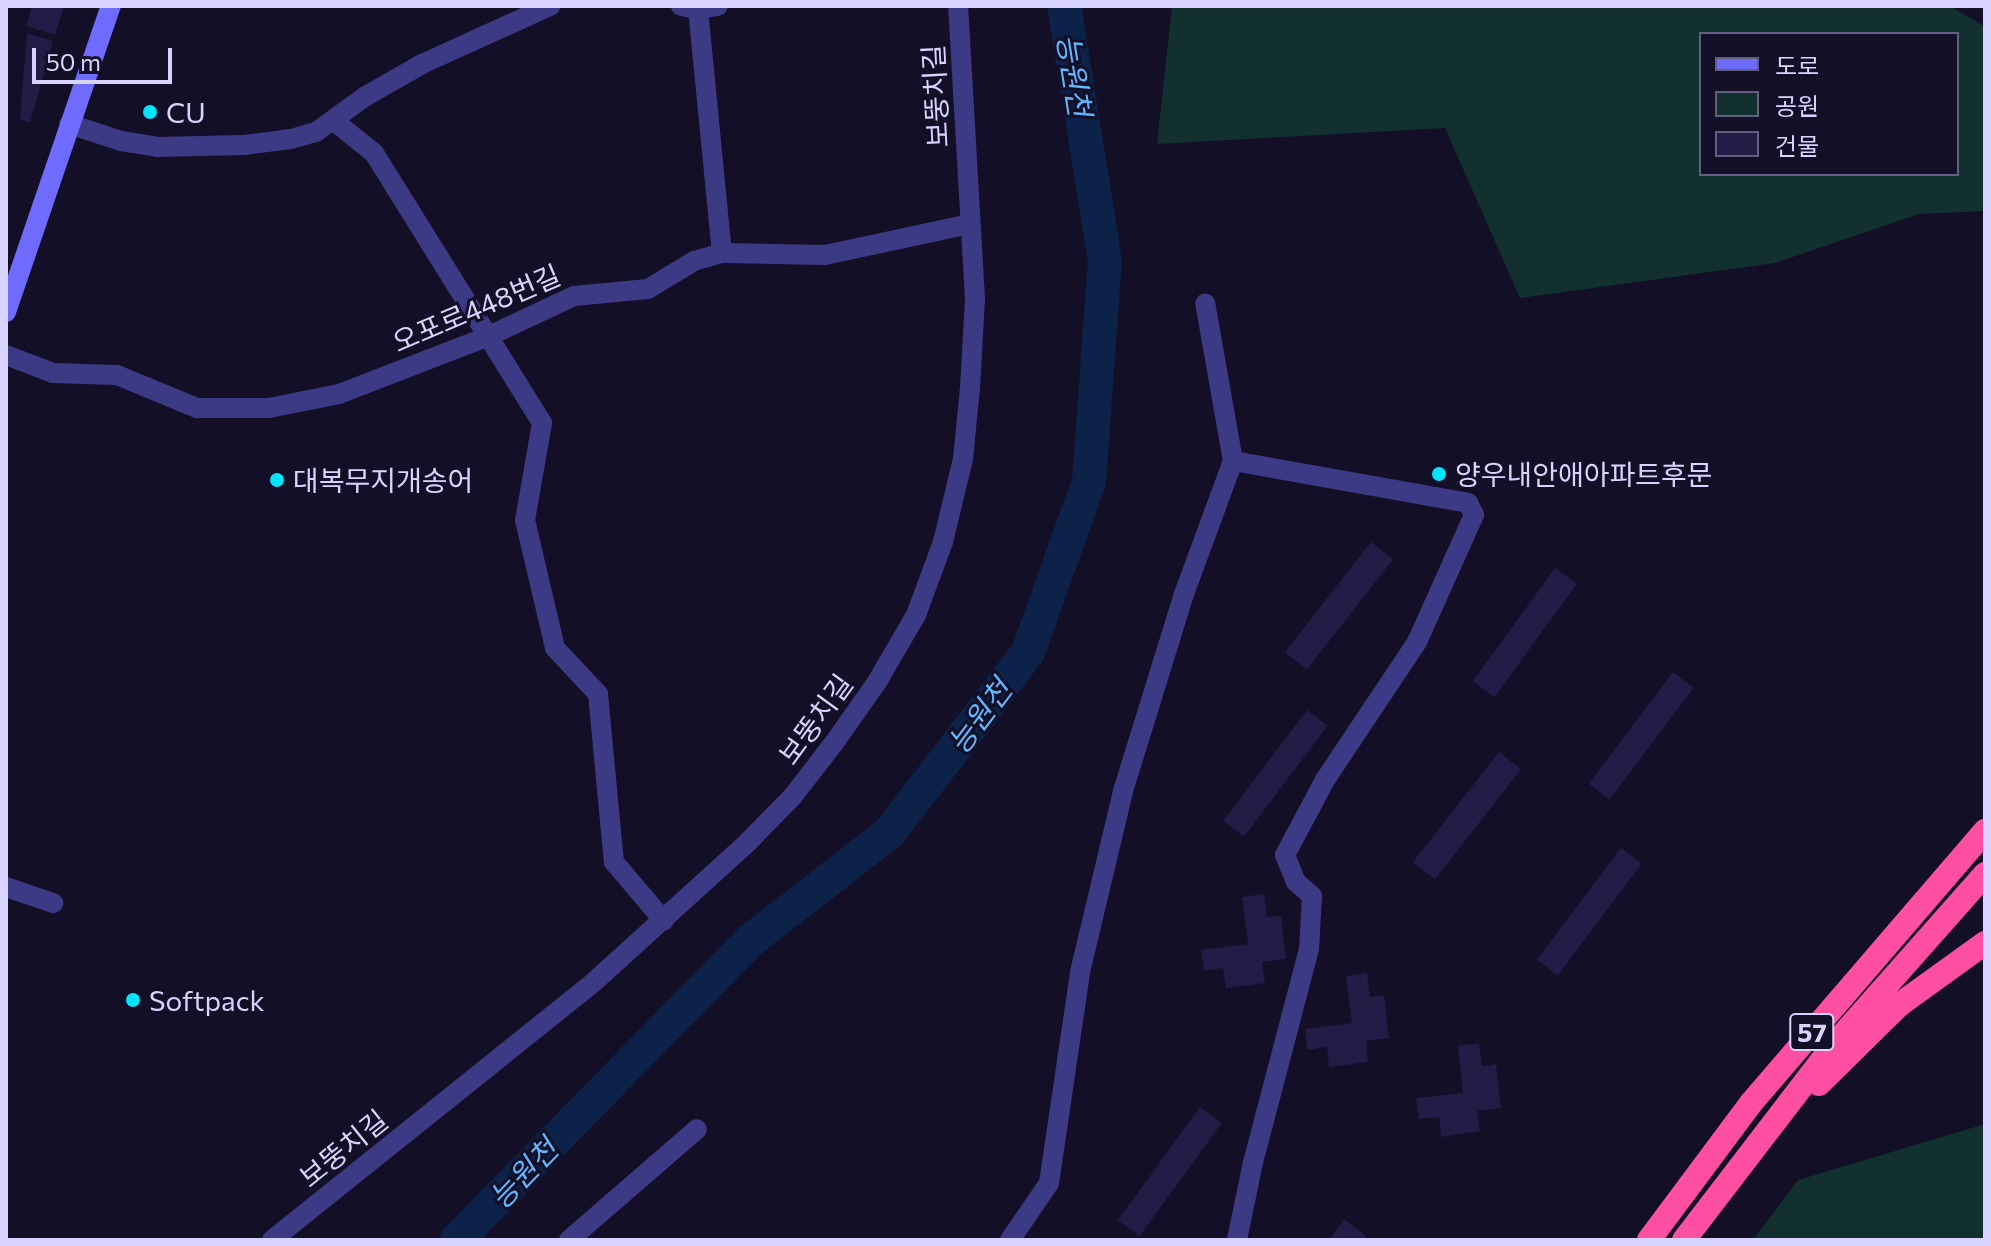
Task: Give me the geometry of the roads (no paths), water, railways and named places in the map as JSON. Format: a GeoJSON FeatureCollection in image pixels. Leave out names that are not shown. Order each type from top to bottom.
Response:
{"type":"FeatureCollection","features":[{"type":"Feature","properties":{"kind":"highway","name":"57"},"geometry":{"type":"LineString","coordinates":[[1649,1240],[1751,1103],[1985,831]]}},
{"type":"Feature","properties":{"kind":"highway","name":"57"},"geometry":{"type":"LineString","coordinates":[[1684,1240],[1832,1047],[1985,874]]}},
{"type":"Feature","properties":{"kind":"highway"},"geometry":{"type":"LineString","coordinates":[[1747,1156],[1899,1005],[1985,943]]}},
{"type":"Feature","properties":{"kind":"street"},"geometry":{"type":"LineString","coordinates":[[6,312],[111,6]]}},
{"type":"Feature","properties":{"kind":"street"},"geometry":{"type":"LineString","coordinates":[[69,124],[121,141],[188,148],[291,139],[316,132],[366,96],[422,64],[550,6]]}},
{"type":"Feature","properties":{"kind":"street","name":"보뚱치길"},"geometry":{"type":"LineString","coordinates":[[272,1240],[664,921],[793,796],[877,682],[916,615],[943,542],[963,459],[975,299],[958,6]]}},
{"type":"Feature","properties":{"kind":"street"},"geometry":{"type":"LineString","coordinates":[[699,7],[722,253]]}},
{"type":"Feature","properties":{"kind":"street"},"geometry":{"type":"LineString","coordinates":[[334,121],[374,153],[542,423],[525,520],[555,648],[598,694],[614,862],[664,921]]}},
{"type":"Feature","properties":{"kind":"street","name":"오포로448번길"},"geometry":{"type":"LineString","coordinates":[[6,355],[53,373],[117,375],[197,408],[226,411],[269,408],[339,394],[489,336],[574,296],[648,289],[694,261],[722,253],[825,255],[970,224]]}},
{"type":"Feature","properties":{"kind":"street"},"geometry":{"type":"LineString","coordinates":[[1010,1240],[1049,1183],[1080,972],[1123,791],[1184,594],[1233,461],[1205,303]]}},
{"type":"Feature","properties":{"kind":"street"},"geometry":{"type":"LineString","coordinates":[[1233,461],[1468,503],[1474,515],[1417,642],[1325,780],[1285,855],[1296,882],[1312,896],[1309,949],[1253,1162],[1237,1240]]}},
{"type":"Feature","properties":{"kind":"street"},"geometry":{"type":"LineString","coordinates":[[6,887],[53,903]]}},
{"type":"Feature","properties":{"kind":"street"},"geometry":{"type":"LineString","coordinates":[[569,1240],[697,1129]]}},
{"type":"Feature","properties":{"kind":"waterway","name":"능원천"},"geometry":{"type":"LineString","coordinates":[[457,1240],[751,940],[890,832],[1028,652],[1089,482],[1105,261],[1064,6]]}},
{"type":"Feature","properties":{"kind":"place","name":"CU"},"geometry":{"type":"Point","coordinates":[150,112]}},
{"type":"Feature","properties":{"kind":"place","name":"양우내안애아파트후문"},"geometry":{"type":"Point","coordinates":[1439,474]}},
{"type":"Feature","properties":{"kind":"place","name":"대복무지개송어"},"geometry":{"type":"Point","coordinates":[277,480]}},
{"type":"Feature","properties":{"kind":"place","name":"Softpack"},"geometry":{"type":"Point","coordinates":[133,1000]}}]}
